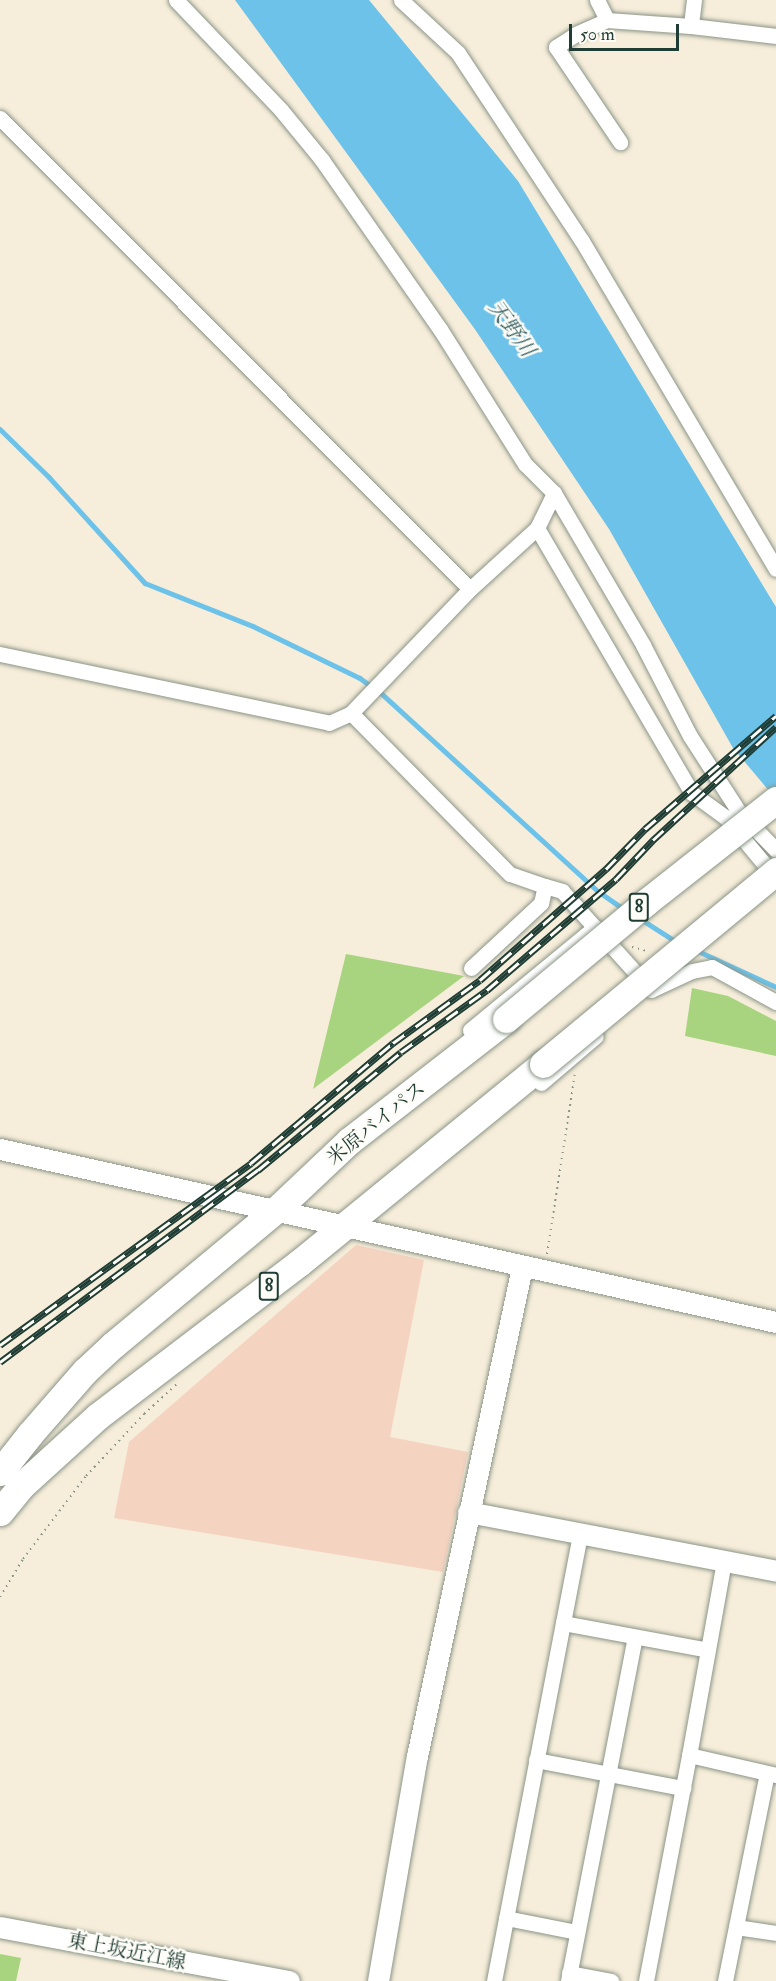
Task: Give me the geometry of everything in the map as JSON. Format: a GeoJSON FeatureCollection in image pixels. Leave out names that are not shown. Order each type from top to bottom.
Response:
{"type":"FeatureCollection","features":[{"type":"Feature","properties":{"kind":"highway","name":"米原バイパス"},"geometry":{"type":"LineString","coordinates":[[0,1472],[85,1371],[278,1209],[349,1141],[506,1019],[645,903],[776,800]]}},
{"type":"Feature","properties":{"kind":"highway","name":"8"},"geometry":{"type":"LineString","coordinates":[[0,1512],[20,1487],[98,1416],[198,1342],[347,1225],[776,871]]}},
{"type":"Feature","properties":{"kind":"street"},"geometry":{"type":"LineString","coordinates":[[176,0],[251,78],[322,160],[440,329],[525,464],[554,493],[643,645],[690,736],[739,812],[776,850]]}},
{"type":"Feature","properties":{"kind":"street"},"geometry":{"type":"LineString","coordinates":[[401,0],[458,53],[471,72],[582,241],[776,569]]}},
{"type":"Feature","properties":{"kind":"street"},"geometry":{"type":"LineString","coordinates":[[597,0],[607,20]]}},
{"type":"Feature","properties":{"kind":"street"},"geometry":{"type":"LineString","coordinates":[[691,26],[694,0]]}},
{"type":"Feature","properties":{"kind":"street"},"geometry":{"type":"LineString","coordinates":[[620,142],[556,47],[576,34],[607,20],[691,26],[776,36]]}},
{"type":"Feature","properties":{"kind":"street"},"geometry":{"type":"LineString","coordinates":[[0,118],[470,589]]}},
{"type":"Feature","properties":{"kind":"street"},"geometry":{"type":"LineString","coordinates":[[0,654],[329,723],[351,713],[470,589],[537,528],[554,493]]}},
{"type":"Feature","properties":{"kind":"street"},"geometry":{"type":"LineString","coordinates":[[537,528],[692,793],[725,817],[776,878]]}},
{"type":"Feature","properties":{"kind":"street"},"geometry":{"type":"LineString","coordinates":[[351,713],[510,874],[562,891],[651,990]]}},
{"type":"Feature","properties":{"kind":"street"},"geometry":{"type":"LineString","coordinates":[[471,968],[541,903],[545,886]]}},
{"type":"Feature","properties":{"kind":"street"},"geometry":{"type":"LineString","coordinates":[[349,1141],[384,1102],[595,927]]}},
{"type":"Feature","properties":{"kind":"street"},"geometry":{"type":"LineString","coordinates":[[406,1175],[450,1157],[578,1053],[651,990],[692,971],[712,968],[776,1002]]}},
{"type":"Feature","properties":{"kind":"street"},"geometry":{"type":"LineString","coordinates":[[0,1149],[278,1209],[522,1267],[776,1322]]}},
{"type":"Feature","properties":{"kind":"street"},"geometry":{"type":"LineString","coordinates":[[378,1981],[417,1756],[522,1267]]}},
{"type":"Feature","properties":{"kind":"street"},"geometry":{"type":"LineString","coordinates":[[468,1512],[776,1570]]}},
{"type":"Feature","properties":{"kind":"street"},"geometry":{"type":"LineString","coordinates":[[494,1981],[580,1533]]}},
{"type":"Feature","properties":{"kind":"street"},"geometry":{"type":"LineString","coordinates":[[646,1981],[724,1561]]}},
{"type":"Feature","properties":{"kind":"street"},"geometry":{"type":"LineString","coordinates":[[563,1623],[708,1650]]}},
{"type":"Feature","properties":{"kind":"street"},"geometry":{"type":"LineString","coordinates":[[611,1981],[568,1977],[635,1637]]}},
{"type":"Feature","properties":{"kind":"street"},"geometry":{"type":"LineString","coordinates":[[689,1755],[772,1774],[736,1927],[726,1981]]}},
{"type":"Feature","properties":{"kind":"street"},"geometry":{"type":"LineString","coordinates":[[537,1760],[683,1788]]}},
{"type":"Feature","properties":{"kind":"street"},"geometry":{"type":"LineString","coordinates":[[506,1918],[577,1932]]}},
{"type":"Feature","properties":{"kind":"street","name":"東上坂近江線"},"geometry":{"type":"LineString","coordinates":[[0,1927],[289,1981]]}},
{"type":"Feature","properties":{"kind":"street"},"geometry":{"type":"LineString","coordinates":[[736,1927],[776,1934]]}},
{"type":"Feature","properties":{"kind":"path"},"geometry":{"type":"LineString","coordinates":[[544,1271],[578,1053]]}},
{"type":"Feature","properties":{"kind":"path"},"geometry":{"type":"LineString","coordinates":[[0,1597],[29,1550],[86,1476],[144,1414],[183,1378]]}},
{"type":"Feature","properties":{"kind":"shaded area"},"geometry":{"type":"Polygon","coordinates":[[[356,1245],[424,1260],[390,1437],[468,1452],[443,1572],[114,1518],[129,1442],[356,1245]]]}},
{"type":"Feature","properties":{"kind":"green space"},"geometry":{"type":"Polygon","coordinates":[[[346,954],[464,976],[313,1089],[346,954]]]}},
{"type":"Feature","properties":{"kind":"green space"},"geometry":{"type":"Polygon","coordinates":[[[692,988],[728,996],[776,1021],[776,1056],[685,1036],[692,988]]]}},
{"type":"Feature","properties":{"kind":"green space"},"geometry":{"type":"Polygon","coordinates":[[[0,1954],[21,1958],[16,1981],[0,1981],[0,1954]]]}},
{"type":"Feature","properties":{"kind":"water","name":"天野川"},"geometry":{"type":"Polygon","coordinates":[[[235,0],[369,0],[518,181],[776,607],[776,799],[733,748],[609,529],[474,328],[235,0]]]}},
{"type":"Feature","properties":{"kind":"waterway"},"geometry":{"type":"LineString","coordinates":[[0,429],[49,477],[145,583],[253,626],[360,678],[381,693],[598,891],[624,909]]}},
{"type":"Feature","properties":{"kind":"waterway"},"geometry":{"type":"LineString","coordinates":[[639,918],[677,942]]}},
{"type":"Feature","properties":{"kind":"waterway"},"geometry":{"type":"LineString","coordinates":[[696,950],[776,987]]}},
{"type":"Feature","properties":{"kind":"railway"},"geometry":{"type":"LineString","coordinates":[[0,1345],[251,1163],[393,1043],[480,980],[606,869],[645,829],[776,716]]}},
{"type":"Feature","properties":{"kind":"railway"},"geometry":{"type":"LineString","coordinates":[[0,1362],[258,1170],[401,1052],[487,990],[616,879],[653,840],[776,727]]}}]}
